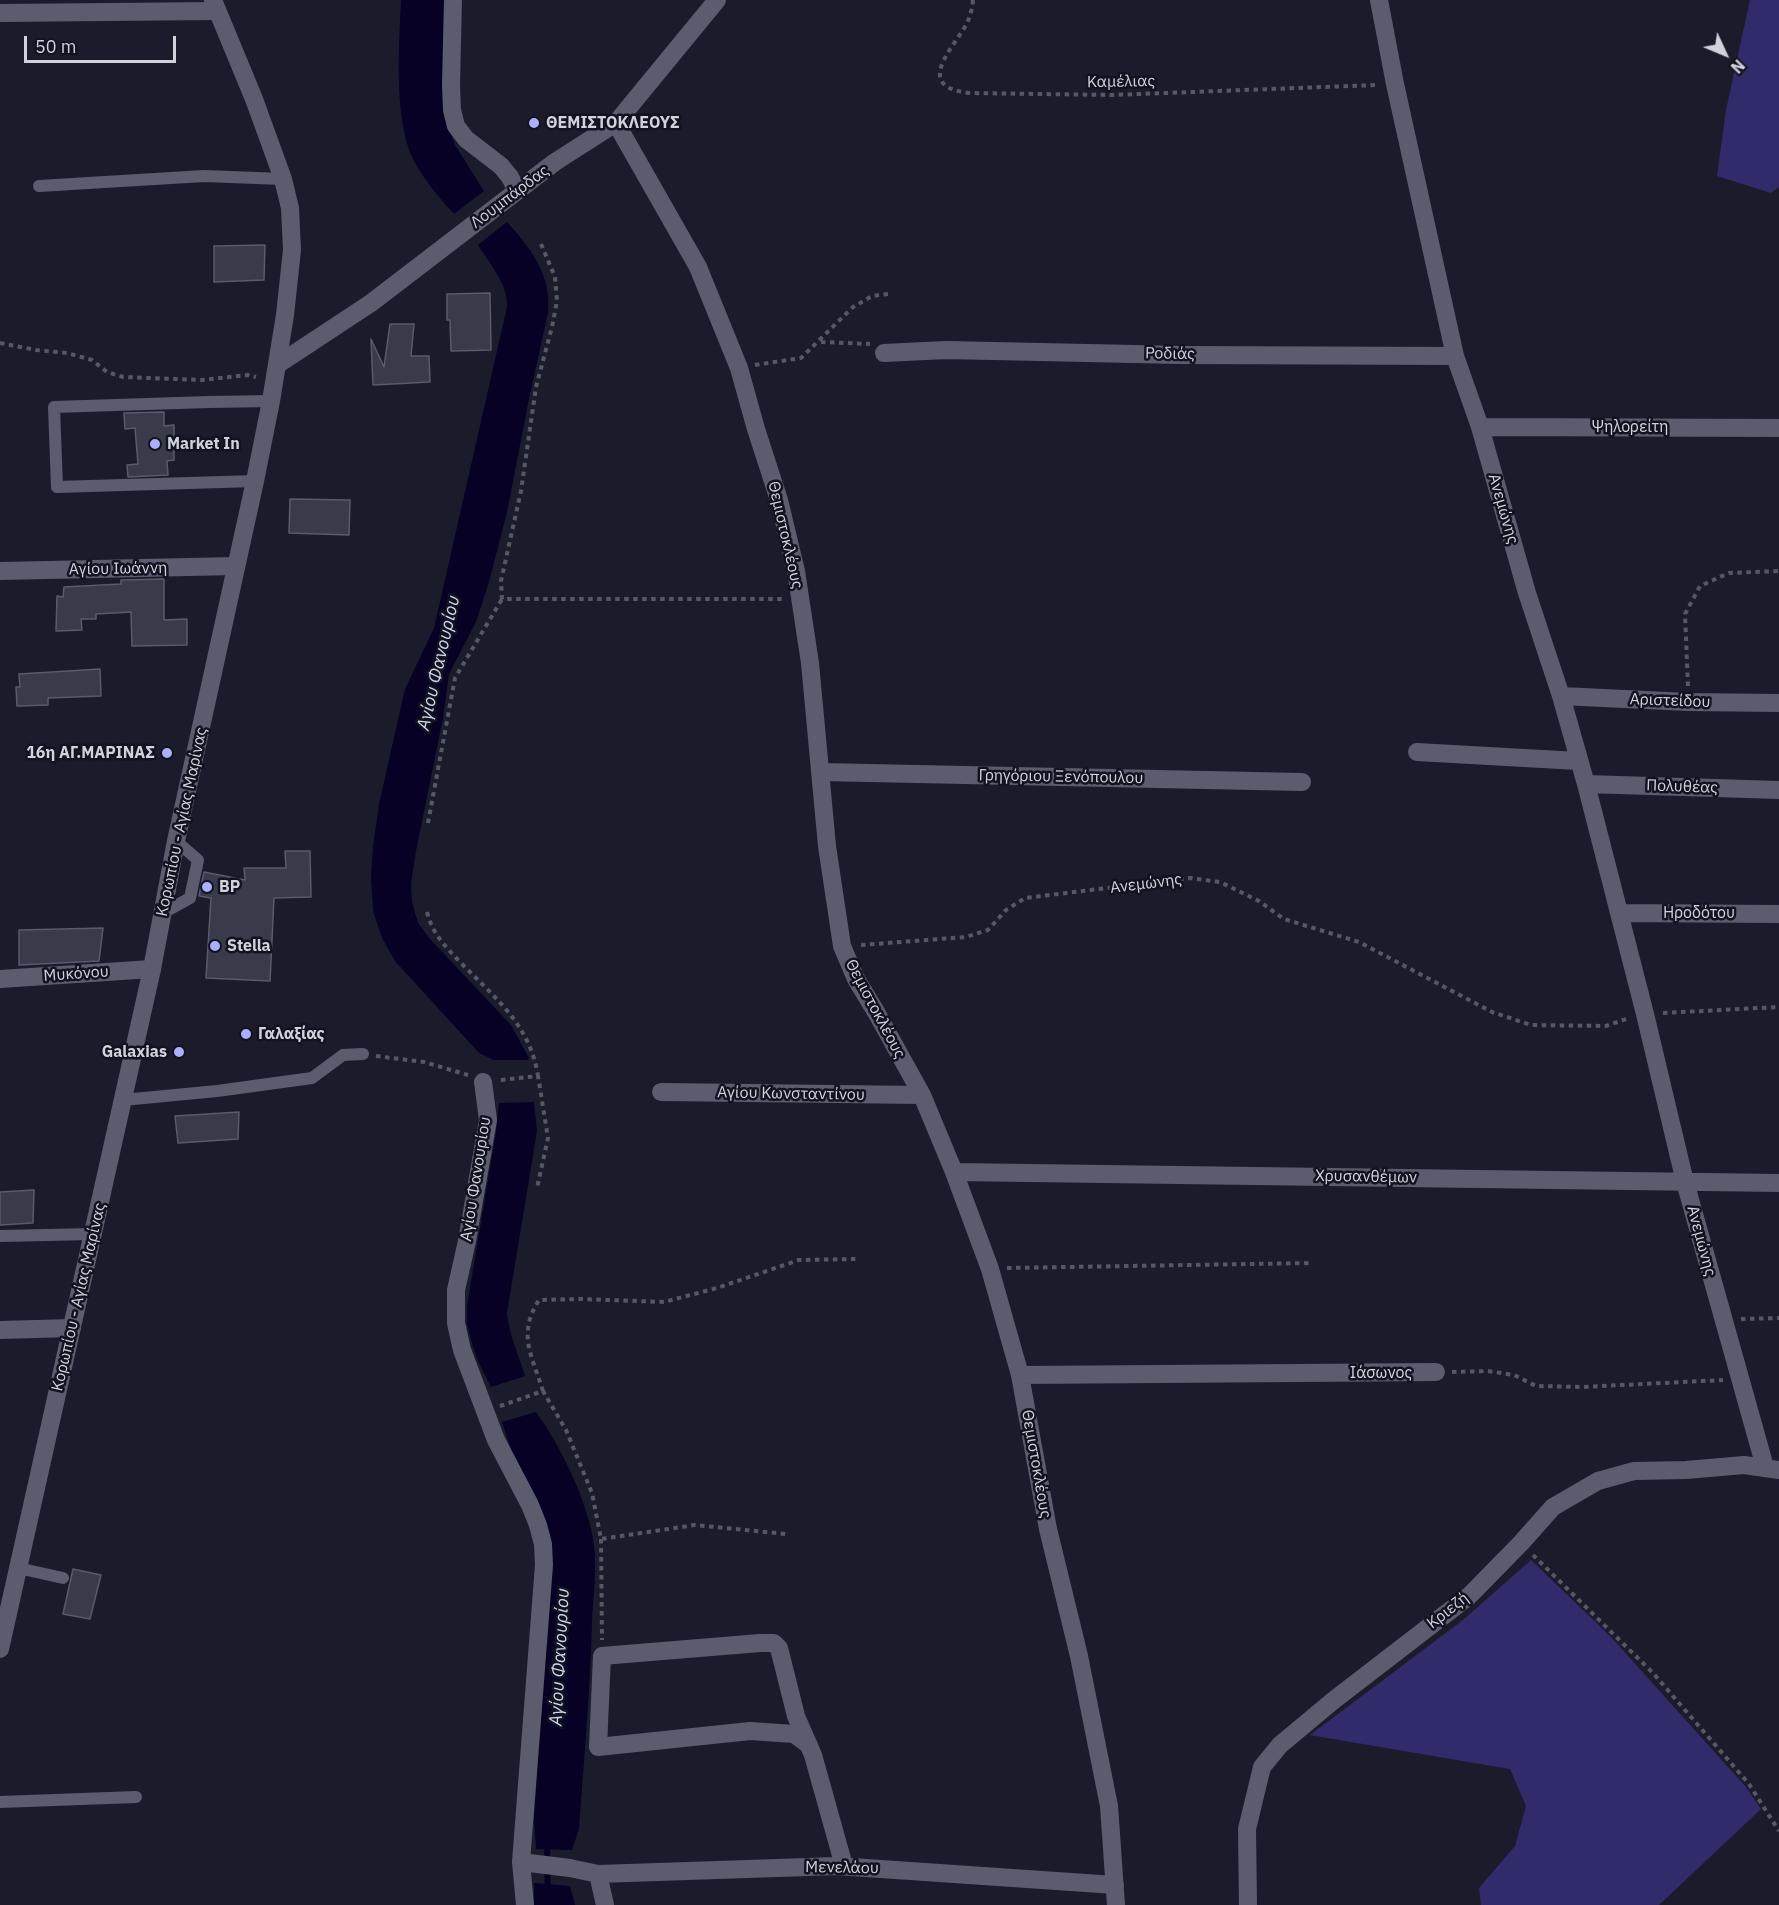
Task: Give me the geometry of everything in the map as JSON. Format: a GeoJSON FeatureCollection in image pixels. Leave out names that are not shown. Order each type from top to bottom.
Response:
{"type":"FeatureCollection","features":[{"type":"Feature","properties":{"kind":"street"},"geometry":{"type":"LineString","coordinates":[[453,0],[452,102],[456,126],[466,139],[501,166],[517,191]]}},
{"type":"Feature","properties":{"kind":"street","name":"Λουμπάρδας"},"geometry":{"type":"LineString","coordinates":[[275,373],[372,303],[555,162],[616,123],[717,0]]}},
{"type":"Feature","properties":{"kind":"street","name":"Ανεμώνης"},"geometry":{"type":"LineString","coordinates":[[1379,0],[1395,84],[1455,356],[1480,427],[1527,593],[1561,696],[1620,913],[1685,1182],[1739,1380],[1772,1469]]}},
{"type":"Feature","properties":{"kind":"street"},"geometry":{"type":"LineString","coordinates":[[0,13],[215,6]]}},
{"type":"Feature","properties":{"kind":"street","name":"Κορωπίου - Αγίας Μαρίνας"},"geometry":{"type":"LineString","coordinates":[[0,1649],[3,1622],[18,1568],[152,969],[176,841],[255,481],[285,315],[292,250],[290,208],[283,178],[254,99],[215,6]]}},
{"type":"Feature","properties":{"kind":"street","name":"Θεμιστοκλέους"},"geometry":{"type":"LineString","coordinates":[[616,123],[698,267],[739,368],[779,500],[800,599],[810,663],[827,846],[842,946],[856,979],[922,1095],[990,1269],[1020,1375],[1048,1528],[1079,1656],[1108,1806],[1116,1905]]}},
{"type":"Feature","properties":{"kind":"street","name":"Ροδιάς"},"geometry":{"type":"LineString","coordinates":[[884,353],[946,350],[1181,355],[1455,356]]}},
{"type":"Feature","properties":{"kind":"street","name":"Ψηλορείτη"},"geometry":{"type":"LineString","coordinates":[[1480,427],[1779,428]]}},
{"type":"Feature","properties":{"kind":"street","name":"Αγίου Ιωάννη"},"geometry":{"type":"LineString","coordinates":[[0,571],[236,566]]}},
{"type":"Feature","properties":{"kind":"street","name":"Αριστείδου"},"geometry":{"type":"LineString","coordinates":[[1561,696],[1688,702],[1779,703]]}},
{"type":"Feature","properties":{"kind":"street"},"geometry":{"type":"LineString","coordinates":[[1416,752],[1578,761]]}},
{"type":"Feature","properties":{"kind":"street","name":"Γρηγόριου Ξενόπουλου"},"geometry":{"type":"LineString","coordinates":[[821,772],[1302,782]]}},
{"type":"Feature","properties":{"kind":"street","name":"Πολυθέας"},"geometry":{"type":"LineString","coordinates":[[1586,784],[1779,790]]}},
{"type":"Feature","properties":{"kind":"street","name":"Ηροδότου"},"geometry":{"type":"LineString","coordinates":[[1620,913],[1779,914]]}},
{"type":"Feature","properties":{"kind":"street","name":"Μυκόνου"},"geometry":{"type":"LineString","coordinates":[[0,979],[152,969]]}},
{"type":"Feature","properties":{"kind":"street","name":"Αγίου Φανουρίου"},"geometry":{"type":"LineString","coordinates":[[483,1082],[488,1120],[456,1290],[456,1323],[462,1350],[496,1440],[530,1505],[543,1544],[544,1564],[525,1905]]}},
{"type":"Feature","properties":{"kind":"street","name":"Αγίου Κωνσταντίνου"},"geometry":{"type":"LineString","coordinates":[[661,1092],[922,1095]]}},
{"type":"Feature","properties":{"kind":"street","name":"Χρυσανθέμων"},"geometry":{"type":"LineString","coordinates":[[954,1172],[1779,1183]]}},
{"type":"Feature","properties":{"kind":"street"},"geometry":{"type":"LineString","coordinates":[[0,1330],[72,1328]]}},
{"type":"Feature","properties":{"kind":"street","name":"Ιάσωνος"},"geometry":{"type":"LineString","coordinates":[[1020,1375],[1436,1372]]}},
{"type":"Feature","properties":{"kind":"street","name":"Κριεζή"},"geometry":{"type":"LineString","coordinates":[[1248,1905],[1247,1829],[1262,1767],[1280,1745],[1307,1722],[1469,1596],[1553,1507],[1598,1481],[1634,1471],[1686,1470],[1744,1465],[1772,1469]]}},
{"type":"Feature","properties":{"kind":"street"},"geometry":{"type":"LineString","coordinates":[[809,1745],[794,1734],[750,1731],[598,1747],[602,1656],[760,1642],[774,1644],[779,1648],[796,1716],[809,1745],[844,1866]]}},
{"type":"Feature","properties":{"kind":"street","name":"Μενελάου"},"geometry":{"type":"LineString","coordinates":[[528,1863],[598,1874],[844,1866],[1115,1884]]}},
{"type":"Feature","properties":{"kind":"street"},"geometry":{"type":"LineString","coordinates":[[598,1874],[604,1905]]}},
{"type":"Feature","properties":{"kind":"lane"},"geometry":{"type":"LineString","coordinates":[[39,186],[204,176],[283,178]]}},
{"type":"Feature","properties":{"kind":"lane"},"geometry":{"type":"LineString","coordinates":[[255,481],[57,488],[54,407],[271,402]]}},
{"type":"Feature","properties":{"kind":"lane"},"geometry":{"type":"LineString","coordinates":[[123,1100],[217,1091],[312,1078],[343,1055],[363,1054]]}},
{"type":"Feature","properties":{"kind":"lane"},"geometry":{"type":"LineString","coordinates":[[0,1236],[93,1234]]}},
{"type":"Feature","properties":{"kind":"lane"},"geometry":{"type":"LineString","coordinates":[[18,1568],[63,1578]]}},
{"type":"Feature","properties":{"kind":"lane"},"geometry":{"type":"LineString","coordinates":[[0,1802],[136,1797]]}},
{"type":"Feature","properties":{"kind":"path","name":"Καμέλιας"},"geometry":{"type":"LineString","coordinates":[[973,0],[972,12],[942,61],[939,75],[945,85],[954,92],[1113,95],[1395,84]]}},
{"type":"Feature","properties":{"kind":"path"},"geometry":{"type":"LineString","coordinates":[[429,823],[455,678],[502,599],[501,581],[521,491],[536,387],[557,302],[555,277],[541,244]]}},
{"type":"Feature","properties":{"kind":"path"},"geometry":{"type":"LineString","coordinates":[[739,368],[801,358],[853,307],[872,296],[888,294]]}},
{"type":"Feature","properties":{"kind":"path"},"geometry":{"type":"LineString","coordinates":[[0,343],[36,350],[66,352],[92,360],[107,372],[123,377],[202,380],[275,373]]}},
{"type":"Feature","properties":{"kind":"path"},"geometry":{"type":"LineString","coordinates":[[1688,702],[1685,614],[1700,586],[1730,573],[1779,571]]}},
{"type":"Feature","properties":{"kind":"path"},"geometry":{"type":"LineString","coordinates":[[502,599],[800,599]]}},
{"type":"Feature","properties":{"kind":"path","name":"Ανεμώνης"},"geometry":{"type":"LineString","coordinates":[[842,946],[966,937],[988,930],[1006,910],[1025,898],[1190,878],[1220,882],[1259,901],[1284,919],[1359,942],[1492,1012],[1531,1025],[1606,1026],[1645,1014],[1779,1007]]}},
{"type":"Feature","properties":{"kind":"path"},"geometry":{"type":"LineString","coordinates":[[427,912],[430,926],[442,943],[520,1025],[536,1056],[548,1138],[537,1188]]}},
{"type":"Feature","properties":{"kind":"path"},"geometry":{"type":"LineString","coordinates":[[363,1054],[424,1062],[456,1070],[483,1082],[538,1076]]}},
{"type":"Feature","properties":{"kind":"path"},"geometry":{"type":"LineString","coordinates":[[602,1656],[601,1539],[592,1493],[566,1430],[543,1391],[527,1342],[528,1325],[533,1309],[539,1300],[664,1302],[798,1260],[856,1259]]}},
{"type":"Feature","properties":{"kind":"path"},"geometry":{"type":"LineString","coordinates":[[990,1269],[1312,1263]]}},
{"type":"Feature","properties":{"kind":"path"},"geometry":{"type":"LineString","coordinates":[[1723,1320],[1779,1318]]}},
{"type":"Feature","properties":{"kind":"path","name":"Ιάσωνος"},"geometry":{"type":"LineString","coordinates":[[1436,1372],[1488,1371],[1514,1375],[1536,1386],[1582,1387],[1739,1380]]}},
{"type":"Feature","properties":{"kind":"path"},"geometry":{"type":"LineString","coordinates":[[485,1411],[543,1391]]}},
{"type":"Feature","properties":{"kind":"path"},"geometry":{"type":"LineString","coordinates":[[601,1539],[695,1525],[786,1534]]}},
{"type":"Feature","properties":{"kind":"path"},"geometry":{"type":"LineString","coordinates":[[1521,1543],[1653,1673],[1749,1784],[1779,1831]]}},
{"type":"Feature","properties":{"kind":"shaded area"},"geometry":{"type":"Polygon","coordinates":[[[1750,0],[1779,0],[1779,187],[1771,193],[1717,176],[1726,110],[1750,0]]]}},
{"type":"Feature","properties":{"kind":"shaded area"},"geometry":{"type":"Polygon","coordinates":[[[1531,1560],[1611,1637],[1745,1786],[1761,1809],[1659,1905],[1481,1905],[1479,1888],[1515,1846],[1526,1806],[1510,1769],[1310,1735],[1463,1620],[1531,1560]]]}},
{"type":"Feature","properties":{"kind":"water"},"geometry":{"type":"Polygon","coordinates":[[[401,0],[447,0],[449,129],[455,145],[484,191],[454,214],[415,163],[403,127],[399,84],[401,0]]]}},
{"type":"Feature","properties":{"kind":"water"},"geometry":{"type":"Polygon","coordinates":[[[507,222],[532,252],[538,263],[547,287],[548,313],[507,512],[489,582],[476,622],[449,674],[443,718],[411,884],[412,902],[418,923],[430,939],[511,1025],[528,1060],[494,1060],[479,1053],[395,961],[382,938],[373,911],[371,877],[379,804],[405,689],[434,628],[507,307],[502,282],[478,245],[507,222]]]}},
{"type":"Feature","properties":{"kind":"water"},"geometry":{"type":"Polygon","coordinates":[[[534,1102],[537,1131],[507,1313],[525,1376],[491,1387],[477,1359],[471,1340],[467,1324],[467,1306],[499,1103],[534,1102]]]}},
{"type":"Feature","properties":{"kind":"water"},"geometry":{"type":"Polygon","coordinates":[[[536,1412],[555,1441],[580,1494],[591,1529],[595,1555],[590,1675],[579,1829],[572,1850],[536,1849],[534,1819],[551,1572],[502,1422],[536,1412]]]}},
{"type":"Feature","properties":{"kind":"water"},"geometry":{"type":"Polygon","coordinates":[[[534,1883],[570,1886],[575,1905],[534,1905],[534,1883]]]}},
{"type":"Feature","properties":{"kind":"building"},"geometry":{"type":"Polygon","coordinates":[[[265,245],[264,280],[214,282],[214,246],[265,245]]]}},
{"type":"Feature","properties":{"kind":"building"},"geometry":{"type":"Polygon","coordinates":[[[490,293],[491,350],[451,351],[450,320],[447,320],[447,294],[490,293]]]}},
{"type":"Feature","properties":{"kind":"building"},"geometry":{"type":"Polygon","coordinates":[[[390,324],[414,324],[411,356],[429,356],[430,382],[373,385],[371,339],[384,367],[390,324]]]}},
{"type":"Feature","properties":{"kind":"building","name":"Market In"},"geometry":{"type":"Polygon","coordinates":[[[164,412],[164,426],[174,425],[174,460],[167,461],[168,475],[128,477],[127,465],[138,464],[135,428],[125,429],[124,413],[164,412]]]}},
{"type":"Feature","properties":{"kind":"building"},"geometry":{"type":"Polygon","coordinates":[[[290,499],[350,500],[349,535],[289,533],[290,499]]]}},
{"type":"Feature","properties":{"kind":"building"},"geometry":{"type":"Polygon","coordinates":[[[164,579],[164,620],[187,619],[187,645],[132,646],[131,612],[96,614],[96,619],[81,619],[82,630],[56,631],[57,596],[63,597],[64,587],[121,584],[121,580],[164,579]]]}},
{"type":"Feature","properties":{"kind":"building"},"geometry":{"type":"Polygon","coordinates":[[[100,669],[101,696],[48,698],[48,705],[17,706],[16,687],[20,687],[19,674],[100,669]]]}},
{"type":"Feature","properties":{"kind":"building"},"geometry":{"type":"Polygon","coordinates":[[[285,851],[310,851],[311,897],[274,898],[270,981],[206,978],[211,898],[199,896],[204,872],[245,880],[244,868],[286,868],[285,851]]]}},
{"type":"Feature","properties":{"kind":"building"},"geometry":{"type":"Polygon","coordinates":[[[103,928],[99,961],[19,965],[19,930],[103,928]]]}},
{"type":"Feature","properties":{"kind":"building"},"geometry":{"type":"Polygon","coordinates":[[[239,1112],[238,1139],[178,1143],[175,1116],[239,1112]]]}},
{"type":"Feature","properties":{"kind":"building"},"geometry":{"type":"Polygon","coordinates":[[[34,1190],[33,1223],[0,1225],[0,1192],[34,1190]]]}},
{"type":"Feature","properties":{"kind":"building"},"geometry":{"type":"Polygon","coordinates":[[[73,1569],[101,1575],[90,1619],[63,1614],[73,1569]]]}},
{"type":"Feature","properties":{"kind":"waterway","name":"Αγίου Φανουρίου"},"geometry":{"type":"LineString","coordinates":[[547,1843],[548,1905]]}},
{"type":"Feature","properties":{"kind":"place","name":"ΘΕΜΙΣΤΟΚΛΕΟΥΣ"},"geometry":{"type":"Point","coordinates":[534,123]}},
{"type":"Feature","properties":{"kind":"place","name":"Market In"},"geometry":{"type":"Point","coordinates":[155,444]}},
{"type":"Feature","properties":{"kind":"place","name":"16η ΑΓ.ΜΑΡΙΝΑΣ"},"geometry":{"type":"Point","coordinates":[167,753]}},
{"type":"Feature","properties":{"kind":"place","name":"BP"},"geometry":{"type":"Point","coordinates":[207,887]}},
{"type":"Feature","properties":{"kind":"place","name":"Stella"},"geometry":{"type":"Point","coordinates":[215,946]}},
{"type":"Feature","properties":{"kind":"place","name":"Γαλαξίας"},"geometry":{"type":"Point","coordinates":[246,1034]}},
{"type":"Feature","properties":{"kind":"place","name":"Galaxias"},"geometry":{"type":"Point","coordinates":[179,1052]}}]}
